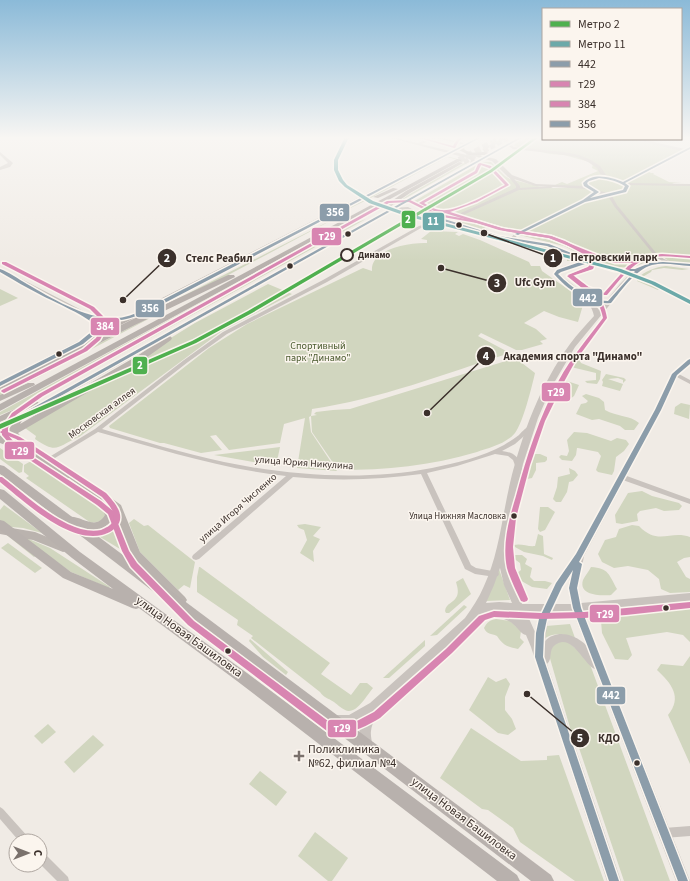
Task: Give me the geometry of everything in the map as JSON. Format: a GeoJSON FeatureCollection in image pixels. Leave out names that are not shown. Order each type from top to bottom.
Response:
{"type":"FeatureCollection","features":[{"type":"Feature","properties":{"kind":"main road"},"geometry":{"type":"LineString","coordinates":[[0,385],[401,178]]}},
{"type":"Feature","properties":{"kind":"main road"},"geometry":{"type":"LineString","coordinates":[[0,401],[413,178]]}},
{"type":"Feature","properties":{"kind":"main road"},"geometry":{"type":"LineString","coordinates":[[0,408],[430,178]]}},
{"type":"Feature","properties":{"kind":"main road"},"geometry":{"type":"LineString","coordinates":[[367,223],[408,192],[432,178]]}},
{"type":"Feature","properties":{"kind":"main road"},"geometry":{"type":"LineString","coordinates":[[0,428],[447,178]]}},
{"type":"Feature","properties":{"kind":"main road"},"geometry":{"type":"LineString","coordinates":[[288,237],[395,189]]}},
{"type":"Feature","properties":{"kind":"main road"},"geometry":{"type":"LineString","coordinates":[[0,385],[44,368],[132,322],[233,276]]}},
{"type":"Feature","properties":{"kind":"main road"},"geometry":{"type":"LineString","coordinates":[[132,322],[184,291]]}},
{"type":"Feature","properties":{"kind":"main road"},"geometry":{"type":"LineString","coordinates":[[0,440],[140,358],[193,319]]}},
{"type":"Feature","properties":{"kind":"main road"},"geometry":{"type":"LineString","coordinates":[[0,398],[31,385]]}},
{"type":"Feature","properties":{"kind":"main road"},"geometry":{"type":"LineString","coordinates":[[0,419],[68,389]]}},
{"type":"Feature","properties":{"kind":"main road"},"geometry":{"type":"LineString","coordinates":[[25,414],[18,421],[12,431],[21,442],[104,497],[118,508],[136,554],[197,616]]}},
{"type":"Feature","properties":{"kind":"main road"},"geometry":{"type":"LineString","coordinates":[[0,440],[14,446],[99,501],[106,506],[110,515],[106,523],[96,526],[80,524],[62,516]]}},
{"type":"Feature","properties":{"kind":"main road","name":"улица Новая Башиловка"},"geometry":{"type":"LineString","coordinates":[[0,469],[197,616],[545,881]]}},
{"type":"Feature","properties":{"kind":"main road","name":"улица Новая Башиловка"},"geometry":{"type":"LineString","coordinates":[[0,496],[76,555],[166,620],[475,852],[511,881]]}},
{"type":"Feature","properties":{"kind":"main road"},"geometry":{"type":"LineString","coordinates":[[0,524],[67,575],[134,603],[166,620]]}},
{"type":"Feature","properties":{"kind":"main road"},"geometry":{"type":"LineString","coordinates":[[0,530],[35,536],[49,541],[76,555]]}},
{"type":"Feature","properties":{"kind":"street"},"geometry":{"type":"LineString","coordinates":[[512,178],[518,186],[518,189],[550,187],[589,188],[600,193],[615,205]]}},
{"type":"Feature","properties":{"kind":"street"},"geometry":{"type":"LineString","coordinates":[[516,178],[535,185],[550,187]]}},
{"type":"Feature","properties":{"kind":"street"},"geometry":{"type":"LineString","coordinates":[[589,188],[585,183],[588,180],[596,178]]}},
{"type":"Feature","properties":{"kind":"street"},"geometry":{"type":"LineString","coordinates":[[608,178],[624,183],[690,185]]}},
{"type":"Feature","properties":{"kind":"street"},"geometry":{"type":"LineString","coordinates":[[624,183],[634,178]]}},
{"type":"Feature","properties":{"kind":"street"},"geometry":{"type":"LineString","coordinates":[[511,239],[529,228],[600,193],[613,194],[625,191],[628,188],[624,183]]}},
{"type":"Feature","properties":{"kind":"street","name":"Московская аллея"},"geometry":{"type":"LineString","coordinates":[[48,460],[97,430],[186,360],[224,333],[325,281],[420,227],[438,221],[451,219],[518,189]]}},
{"type":"Feature","properties":{"kind":"street"},"geometry":{"type":"LineString","coordinates":[[589,199],[600,193]]}},
{"type":"Feature","properties":{"kind":"street"},"geometry":{"type":"LineString","coordinates":[[613,194],[610,196],[615,205],[655,254],[662,260],[674,264]]}},
{"type":"Feature","properties":{"kind":"street"},"geometry":{"type":"LineString","coordinates":[[409,200],[409,205],[438,221]]}},
{"type":"Feature","properties":{"kind":"street"},"geometry":{"type":"LineString","coordinates":[[390,210],[408,209],[438,221],[498,237],[548,245],[584,262],[619,270],[640,270]]}},
{"type":"Feature","properties":{"kind":"street"},"geometry":{"type":"LineString","coordinates":[[652,264],[655,261],[655,254]]}},
{"type":"Feature","properties":{"kind":"street"},"geometry":{"type":"LineString","coordinates":[[584,262],[557,272],[556,274],[589,299],[596,308],[597,317]]}},
{"type":"Feature","properties":{"kind":"street"},"geometry":{"type":"LineString","coordinates":[[333,721],[350,720],[374,707],[469,621],[477,611],[495,574],[518,466],[531,428],[555,374],[574,343],[626,282],[640,270],[652,264],[690,265]]}},
{"type":"Feature","properties":{"kind":"street"},"geometry":{"type":"LineString","coordinates":[[0,270],[87,316],[95,322],[97,326],[92,334],[81,342]]}},
{"type":"Feature","properties":{"kind":"street"},"geometry":{"type":"LineString","coordinates":[[589,299],[602,303],[609,302]]}},
{"type":"Feature","properties":{"kind":"street"},"geometry":{"type":"LineString","coordinates":[[87,316],[102,320],[115,320],[138,314]]}},
{"type":"Feature","properties":{"kind":"street"},"geometry":{"type":"LineString","coordinates":[[537,652],[543,619],[559,585],[579,556],[658,410],[675,374],[690,362]]}},
{"type":"Feature","properties":{"kind":"street"},"geometry":{"type":"LineString","coordinates":[[675,374],[690,382]]}},
{"type":"Feature","properties":{"kind":"street","name":"улица Юрия Никулина"},"geometry":{"type":"LineString","coordinates":[[489,454],[514,443],[531,428]]}},
{"type":"Feature","properties":{"kind":"street","name":"улица Юрия Никулина"},"geometry":{"type":"LineString","coordinates":[[97,430],[227,465],[292,474],[369,477],[424,472],[499,452],[508,454],[517,459],[518,466]]}},
{"type":"Feature","properties":{"kind":"street"},"geometry":{"type":"LineString","coordinates":[[424,472],[468,567],[475,571],[495,574]]}},
{"type":"Feature","properties":{"kind":"street","name":"улица Игоря Численко"},"geometry":{"type":"LineString","coordinates":[[196,556],[292,474]]}},
{"type":"Feature","properties":{"kind":"street"},"geometry":{"type":"LineString","coordinates":[[622,477],[690,502]]}},
{"type":"Feature","properties":{"kind":"street"},"geometry":{"type":"LineString","coordinates":[[501,547],[508,579],[537,652],[614,881]]}},
{"type":"Feature","properties":{"kind":"street"},"geometry":{"type":"LineString","coordinates":[[579,556],[573,588],[577,608],[683,881]]}},
{"type":"Feature","properties":{"kind":"street"},"geometry":{"type":"LineString","coordinates":[[477,611],[491,607],[548,609],[577,608],[690,597]]}},
{"type":"Feature","properties":{"kind":"street"},"geometry":{"type":"LineString","coordinates":[[469,621],[482,614],[495,612],[510,616],[517,620],[524,628],[537,652]]}},
{"type":"Feature","properties":{"kind":"street"},"geometry":{"type":"LineString","coordinates":[[546,679],[545,649],[551,641],[556,639],[566,639],[576,642],[602,672]]}},
{"type":"Feature","properties":{"kind":"street"},"geometry":{"type":"LineString","coordinates":[[368,747],[364,734],[365,727],[374,707]]}},
{"type":"Feature","properties":{"kind":"street"},"geometry":{"type":"LineString","coordinates":[[0,812],[19,833]]}},
{"type":"Feature","properties":{"kind":"street"},"geometry":{"type":"LineString","coordinates":[[664,833],[690,831]]}},
{"type":"Feature","properties":{"kind":"street"},"geometry":{"type":"LineString","coordinates":[[48,864],[64,881]]}},
{"type":"Feature","properties":{"kind":"green space"},"geometry":{"type":"Polygon","coordinates":[[[404,178],[408,178],[365,201],[321,222],[404,178]]]}},
{"type":"Feature","properties":{"kind":"green space"},"geometry":{"type":"Polygon","coordinates":[[[438,178],[441,178],[392,206],[438,178]]]}},
{"type":"Feature","properties":{"kind":"green space"},"geometry":{"type":"Polygon","coordinates":[[[454,178],[509,178],[545,188],[568,188],[555,185],[562,182],[567,184],[581,178],[661,178],[669,182],[682,183],[672,183],[676,185],[690,185],[690,264],[669,261],[658,254],[651,254],[648,261],[629,269],[614,268],[596,262],[564,246],[486,227],[479,230],[458,224],[457,221],[464,216],[459,214],[441,217],[411,203],[454,178]]]}},
{"type":"Feature","properties":{"kind":"green space"},"geometry":{"type":"Polygon","coordinates":[[[349,211],[200,290],[142,317],[349,211]]]}},
{"type":"Feature","properties":{"kind":"green space"},"geometry":{"type":"Polygon","coordinates":[[[356,218],[353,224],[366,219],[74,380],[22,406],[0,415],[0,412],[356,218]]]}},
{"type":"Feature","properties":{"kind":"green space","name":"Спортивный парк \"Динамо\""},"geometry":{"type":"Polygon","coordinates":[[[431,231],[458,232],[455,234],[459,236],[463,234],[480,240],[529,262],[531,266],[540,266],[542,271],[579,297],[583,305],[578,322],[544,311],[524,323],[536,329],[547,339],[540,341],[543,344],[522,350],[516,350],[481,333],[478,336],[510,353],[387,392],[337,405],[312,409],[311,416],[309,417],[311,432],[337,471],[297,468],[305,418],[284,424],[280,443],[229,450],[216,435],[210,436],[222,450],[201,453],[160,443],[110,428],[109,426],[209,348],[247,324],[363,268],[372,271],[373,263],[377,257],[384,252],[392,248],[411,244],[427,243],[427,240],[421,239],[431,231]]]}},
{"type":"Feature","properties":{"kind":"green space"},"geometry":{"type":"Polygon","coordinates":[[[529,243],[550,248],[576,260],[567,261],[567,259],[563,256],[560,258],[564,261],[553,262],[535,251],[529,243]]]}},
{"type":"Feature","properties":{"kind":"green space"},"geometry":{"type":"Polygon","coordinates":[[[666,266],[689,269],[682,270],[664,268],[652,270],[639,279],[659,289],[658,290],[637,281],[640,276],[654,268],[666,266]]]}},
{"type":"Feature","properties":{"kind":"green space"},"geometry":{"type":"Polygon","coordinates":[[[268,284],[292,294],[222,331],[79,437],[61,446],[53,448],[48,447],[35,439],[36,436],[25,428],[195,323],[268,284]]]}},
{"type":"Feature","properties":{"kind":"green space"},"geometry":{"type":"Polygon","coordinates":[[[0,289],[18,298],[0,306],[0,289]]]}},
{"type":"Feature","properties":{"kind":"green space"},"geometry":{"type":"Polygon","coordinates":[[[188,298],[0,396],[0,389],[47,370],[188,298]]]}},
{"type":"Feature","properties":{"kind":"green space"},"geometry":{"type":"Polygon","coordinates":[[[577,355],[580,356],[581,363],[601,371],[600,379],[597,384],[587,383],[585,381],[596,380],[596,373],[571,367],[577,355]]]}},
{"type":"Feature","properties":{"kind":"green space"},"geometry":{"type":"Polygon","coordinates":[[[509,360],[518,360],[535,373],[521,421],[515,433],[511,437],[492,447],[442,461],[391,468],[338,470],[312,432],[311,416],[317,415],[314,414],[316,412],[350,409],[509,360]]]}},
{"type":"Feature","properties":{"kind":"green space"},"geometry":{"type":"Polygon","coordinates":[[[606,374],[624,378],[626,380],[623,383],[623,380],[618,378],[608,379],[623,384],[620,391],[602,386],[602,380],[606,374]]]}},
{"type":"Feature","properties":{"kind":"green space"},"geometry":{"type":"Polygon","coordinates":[[[564,380],[579,385],[574,396],[570,399],[557,398],[564,380]]]}},
{"type":"Feature","properties":{"kind":"green space"},"geometry":{"type":"Polygon","coordinates":[[[586,394],[599,398],[604,402],[605,410],[635,420],[639,423],[634,430],[625,430],[620,426],[599,419],[592,420],[576,414],[581,404],[588,401],[582,396],[586,394]]]}},
{"type":"Feature","properties":{"kind":"green space"},"geometry":{"type":"Polygon","coordinates":[[[681,403],[690,405],[689,419],[674,414],[675,407],[681,403]]]}},
{"type":"Feature","properties":{"kind":"green space"},"geometry":{"type":"Polygon","coordinates":[[[574,432],[587,433],[611,441],[617,438],[626,440],[629,444],[624,451],[616,457],[612,475],[598,472],[596,470],[601,456],[598,452],[577,448],[576,455],[572,461],[562,460],[559,457],[561,455],[567,456],[569,451],[567,440],[574,432]]]}},
{"type":"Feature","properties":{"kind":"green space"},"geometry":{"type":"Polygon","coordinates":[[[280,447],[276,466],[214,455],[280,447]]]}},
{"type":"Feature","properties":{"kind":"green space"},"geometry":{"type":"Polygon","coordinates":[[[0,448],[23,464],[22,472],[19,473],[0,459],[0,448]]]}},
{"type":"Feature","properties":{"kind":"green space"},"geometry":{"type":"Polygon","coordinates":[[[532,454],[540,454],[547,457],[547,460],[545,462],[536,463],[536,470],[532,478],[527,479],[525,476],[532,454]]]}},
{"type":"Feature","properties":{"kind":"green space"},"geometry":{"type":"Polygon","coordinates":[[[31,461],[97,503],[102,507],[107,516],[102,521],[91,523],[26,478],[29,476],[24,472],[24,465],[31,461]]]}},
{"type":"Feature","properties":{"kind":"green space"},"geometry":{"type":"Polygon","coordinates":[[[569,468],[575,471],[578,475],[573,481],[569,482],[567,492],[561,502],[556,502],[553,499],[557,487],[558,477],[570,474],[569,468]]]}},
{"type":"Feature","properties":{"kind":"green space"},"geometry":{"type":"Polygon","coordinates":[[[642,491],[652,496],[679,503],[682,506],[679,510],[664,511],[656,508],[640,511],[637,514],[638,521],[622,524],[616,523],[615,515],[628,493],[642,491]]]}},
{"type":"Feature","properties":{"kind":"green space"},"geometry":{"type":"Polygon","coordinates":[[[4,505],[42,533],[23,528],[0,526],[0,510],[4,505]]]}},
{"type":"Feature","properties":{"kind":"green space"},"geometry":{"type":"Polygon","coordinates":[[[540,507],[548,507],[555,512],[545,530],[540,532],[538,529],[540,507]]]}},
{"type":"Feature","properties":{"kind":"green space"},"geometry":{"type":"Polygon","coordinates":[[[134,519],[144,526],[148,525],[195,562],[190,588],[184,585],[178,590],[140,552],[129,523],[134,519]]]}},
{"type":"Feature","properties":{"kind":"green space"},"geometry":{"type":"Polygon","coordinates":[[[116,521],[118,522],[126,551],[125,552],[95,534],[116,521]]]}},
{"type":"Feature","properties":{"kind":"green space"},"geometry":{"type":"Polygon","coordinates":[[[305,524],[321,527],[313,536],[320,539],[313,551],[314,562],[300,553],[307,540],[304,530],[299,528],[297,525],[305,524]]]}},
{"type":"Feature","properties":{"kind":"green space"},"geometry":{"type":"Polygon","coordinates":[[[632,525],[639,526],[652,535],[683,535],[690,537],[690,557],[684,558],[677,562],[686,577],[690,579],[690,592],[670,593],[661,589],[659,579],[648,570],[628,566],[614,568],[602,562],[598,554],[605,540],[616,537],[619,529],[632,525]]]}},
{"type":"Feature","properties":{"kind":"green space"},"geometry":{"type":"Polygon","coordinates":[[[3,532],[22,536],[50,548],[110,587],[109,588],[71,572],[42,551],[34,557],[3,532]]]}},
{"type":"Feature","properties":{"kind":"green space"},"geometry":{"type":"Polygon","coordinates":[[[538,534],[543,536],[544,554],[553,558],[552,560],[543,556],[524,552],[515,547],[514,545],[535,546],[538,534]]]}},
{"type":"Feature","properties":{"kind":"green space"},"geometry":{"type":"Polygon","coordinates":[[[8,543],[42,568],[35,573],[1,548],[8,543]]]}},
{"type":"Feature","properties":{"kind":"green space"},"geometry":{"type":"Polygon","coordinates":[[[513,555],[522,555],[527,559],[525,564],[532,568],[530,577],[534,581],[545,581],[552,583],[547,589],[532,587],[518,579],[516,574],[521,570],[520,563],[513,558],[513,555]]]}},
{"type":"Feature","properties":{"kind":"green space"},"geometry":{"type":"Polygon","coordinates":[[[199,567],[330,663],[321,674],[351,695],[360,683],[367,683],[373,688],[359,706],[352,711],[344,710],[325,697],[251,638],[253,636],[237,625],[238,620],[197,592],[199,567]]]}},
{"type":"Feature","properties":{"kind":"green space"},"geometry":{"type":"Polygon","coordinates":[[[591,567],[602,569],[608,573],[617,589],[611,595],[592,594],[584,589],[582,585],[583,580],[591,567]]]}},
{"type":"Feature","properties":{"kind":"green space"},"geometry":{"type":"Polygon","coordinates":[[[499,569],[510,600],[486,601],[499,569]]]}},
{"type":"Feature","properties":{"kind":"green space"},"geometry":{"type":"Polygon","coordinates":[[[463,578],[471,594],[449,613],[446,613],[445,611],[447,606],[457,596],[458,590],[456,582],[463,578]]]}},
{"type":"Feature","properties":{"kind":"green space"},"geometry":{"type":"Polygon","coordinates":[[[464,605],[467,607],[437,635],[430,636],[464,605]]]}},
{"type":"Feature","properties":{"kind":"green space"},"geometry":{"type":"Polygon","coordinates":[[[690,608],[690,642],[683,635],[667,632],[626,638],[632,655],[628,660],[615,659],[602,633],[601,621],[613,614],[661,612],[690,608]]]}},
{"type":"Feature","properties":{"kind":"green space"},"geometry":{"type":"Polygon","coordinates":[[[496,619],[510,621],[521,631],[520,638],[524,642],[518,649],[506,645],[501,642],[497,636],[488,633],[485,630],[484,628],[490,621],[496,619]]]}},
{"type":"Feature","properties":{"kind":"green space"},"geometry":{"type":"Polygon","coordinates":[[[570,624],[575,638],[559,634],[552,635],[544,639],[546,626],[570,624]]]}},
{"type":"Feature","properties":{"kind":"green space"},"geometry":{"type":"Polygon","coordinates":[[[250,639],[288,672],[286,675],[263,657],[249,641],[250,639]]]}},
{"type":"Feature","properties":{"kind":"green space"},"geometry":{"type":"Polygon","coordinates":[[[425,640],[425,646],[389,678],[383,678],[425,640]]]}},
{"type":"Feature","properties":{"kind":"green space"},"geometry":{"type":"Polygon","coordinates":[[[559,642],[568,642],[588,659],[670,881],[624,881],[578,745],[575,745],[549,655],[552,646],[559,642]]]}},
{"type":"Feature","properties":{"kind":"green space"},"geometry":{"type":"Polygon","coordinates":[[[690,656],[690,764],[668,715],[675,702],[675,696],[671,685],[657,670],[661,664],[683,666],[690,656]]]}},
{"type":"Feature","properties":{"kind":"green space"},"geometry":{"type":"Polygon","coordinates":[[[488,677],[496,682],[506,678],[510,684],[505,697],[505,710],[512,719],[516,729],[508,735],[498,733],[469,710],[488,677]]]}},
{"type":"Feature","properties":{"kind":"green space"},"geometry":{"type":"Polygon","coordinates":[[[48,724],[56,732],[42,744],[34,736],[48,724]]]}},
{"type":"Feature","properties":{"kind":"green space"},"geometry":{"type":"Polygon","coordinates":[[[471,728],[521,761],[547,760],[547,756],[559,755],[604,881],[575,881],[520,842],[513,828],[488,810],[482,809],[440,778],[471,728]]]}},
{"type":"Feature","properties":{"kind":"green space"},"geometry":{"type":"Polygon","coordinates":[[[93,735],[104,745],[74,773],[64,762],[93,735]]]}},
{"type":"Feature","properties":{"kind":"green space"},"geometry":{"type":"Polygon","coordinates":[[[260,771],[287,792],[276,806],[249,784],[260,771]]]}},
{"type":"Feature","properties":{"kind":"green space"},"geometry":{"type":"Polygon","coordinates":[[[315,832],[348,858],[332,881],[328,881],[298,856],[315,832]]]}},
{"type":"Feature","properties":{"kind":"metro line","name":"11"},"geometry":{"type":"LineString","coordinates":[[340,178],[346,186],[371,202],[408,215],[619,270],[653,283],[690,302]]}},
{"type":"Feature","properties":{"kind":"metro line","name":"2"},"geometry":{"type":"LineString","coordinates":[[0,427],[194,342],[250,312],[479,178]]}},
{"type":"Feature","properties":{"kind":"transit line","name":"356"},"geometry":{"type":"LineString","coordinates":[[0,270],[56,302],[87,315],[102,319],[116,320],[134,316],[401,178]]}},
{"type":"Feature","properties":{"kind":"transit line","name":"356"},"geometry":{"type":"LineString","coordinates":[[0,428],[447,178]]}},
{"type":"Feature","properties":{"kind":"transit line","name":"384"},"geometry":{"type":"LineString","coordinates":[[465,178],[421,203],[438,211],[444,212],[458,209],[507,185],[500,178]]}},
{"type":"Feature","properties":{"kind":"transit line","name":"442"},"geometry":{"type":"LineString","coordinates":[[595,178],[588,180],[585,183],[586,186],[597,192],[584,201],[625,191],[627,186],[621,182],[606,178]]}},
{"type":"Feature","properties":{"kind":"transit line","name":"442"},"geometry":{"type":"LineString","coordinates":[[623,183],[632,178]]}},
{"type":"Feature","properties":{"kind":"transit line","name":"т29"},"geometry":{"type":"LineString","coordinates":[[518,615],[494,614],[482,618],[449,651],[377,715],[349,728],[330,728],[191,623],[134,565],[126,551],[111,513],[99,503],[17,449],[5,435],[5,428],[14,414],[41,395],[388,202],[410,201],[438,215],[477,222],[505,230],[550,237],[564,242],[593,257],[594,262],[590,268],[570,275],[593,293],[601,304],[605,318],[574,360],[562,380],[542,421],[527,465],[513,518],[509,547],[511,568],[524,599]]}},
{"type":"Feature","properties":{"kind":"transit line","name":"442"},"geometry":{"type":"LineString","coordinates":[[517,234],[584,201]]}},
{"type":"Feature","properties":{"kind":"transit line","name":"442"},"geometry":{"type":"LineString","coordinates":[[517,234],[584,201]]}},
{"type":"Feature","properties":{"kind":"transit line","name":"384"},"geometry":{"type":"LineString","coordinates":[[443,211],[500,229],[550,237],[615,262],[635,262],[650,256],[662,255],[690,257]]}},
{"type":"Feature","properties":{"kind":"transit line","name":"442"},"geometry":{"type":"LineString","coordinates":[[431,221],[434,219],[440,219],[498,237],[548,245],[594,264],[614,270],[636,270],[652,264],[663,263],[690,265]]}},
{"type":"Feature","properties":{"kind":"transit line","name":"384"},"geometry":{"type":"LineString","coordinates":[[592,256],[594,262],[591,268],[569,276],[584,287],[603,294],[605,294],[630,267],[643,259]]}},
{"type":"Feature","properties":{"kind":"transit line","name":"442"},"geometry":{"type":"LineString","coordinates":[[585,260],[586,262],[559,271],[556,274],[580,294],[601,302],[609,302],[635,273],[647,266]]}},
{"type":"Feature","properties":{"kind":"transit line","name":"384"},"geometry":{"type":"LineString","coordinates":[[4,263],[92,308],[101,317],[105,326],[98,339],[85,350],[4,391]]}},
{"type":"Feature","properties":{"kind":"transit line","name":"356"},"geometry":{"type":"LineString","coordinates":[[0,384],[81,343],[92,334],[97,326],[95,322],[79,312]]}},
{"type":"Feature","properties":{"kind":"transit line","name":"442"},"geometry":{"type":"LineString","coordinates":[[614,881],[539,657],[540,633],[543,619],[559,585],[579,556],[658,410],[675,374],[690,361]]}},
{"type":"Feature","properties":{"kind":"transit line","name":"384"},"geometry":{"type":"LineString","coordinates":[[0,479],[46,514],[65,526],[76,530],[87,533],[106,531],[112,527],[116,521],[116,513],[113,505],[104,495],[18,438],[3,432]]}},
{"type":"Feature","properties":{"kind":"transit line","name":"442"},"geometry":{"type":"LineString","coordinates":[[578,564],[573,588],[577,608],[683,881]]}},
{"type":"Feature","properties":{"kind":"transit line","name":"т29"},"geometry":{"type":"LineString","coordinates":[[519,615],[584,615],[690,605]]}},
{"type":"Feature","properties":{"kind":"place","name":"Петровский парк"},"geometry":{"type":"Point","coordinates":[484,233]}},
{"type":"Feature","properties":{"kind":"place","name":"Динамо"},"geometry":{"type":"Point","coordinates":[347,255]}},
{"type":"Feature","properties":{"kind":"place","name":"Ufc Gym"},"geometry":{"type":"Point","coordinates":[441,268]}},
{"type":"Feature","properties":{"kind":"place","name":"Стелс Реабил"},"geometry":{"type":"Point","coordinates":[123,300]}},
{"type":"Feature","properties":{"kind":"place","name":"Академия спорта \"Динамо\""},"geometry":{"type":"Point","coordinates":[427,413]}},
{"type":"Feature","properties":{"kind":"place","name":"Улица Нижняя Масловка"},"geometry":{"type":"Point","coordinates":[514,516]}},
{"type":"Feature","properties":{"kind":"place","name":"КДО"},"geometry":{"type":"Point","coordinates":[527,694]}},
{"type":"Feature","properties":{"kind":"place","name":"Поликлиника №62, филиал №4"},"geometry":{"type":"Point","coordinates":[299,756]}}]}
